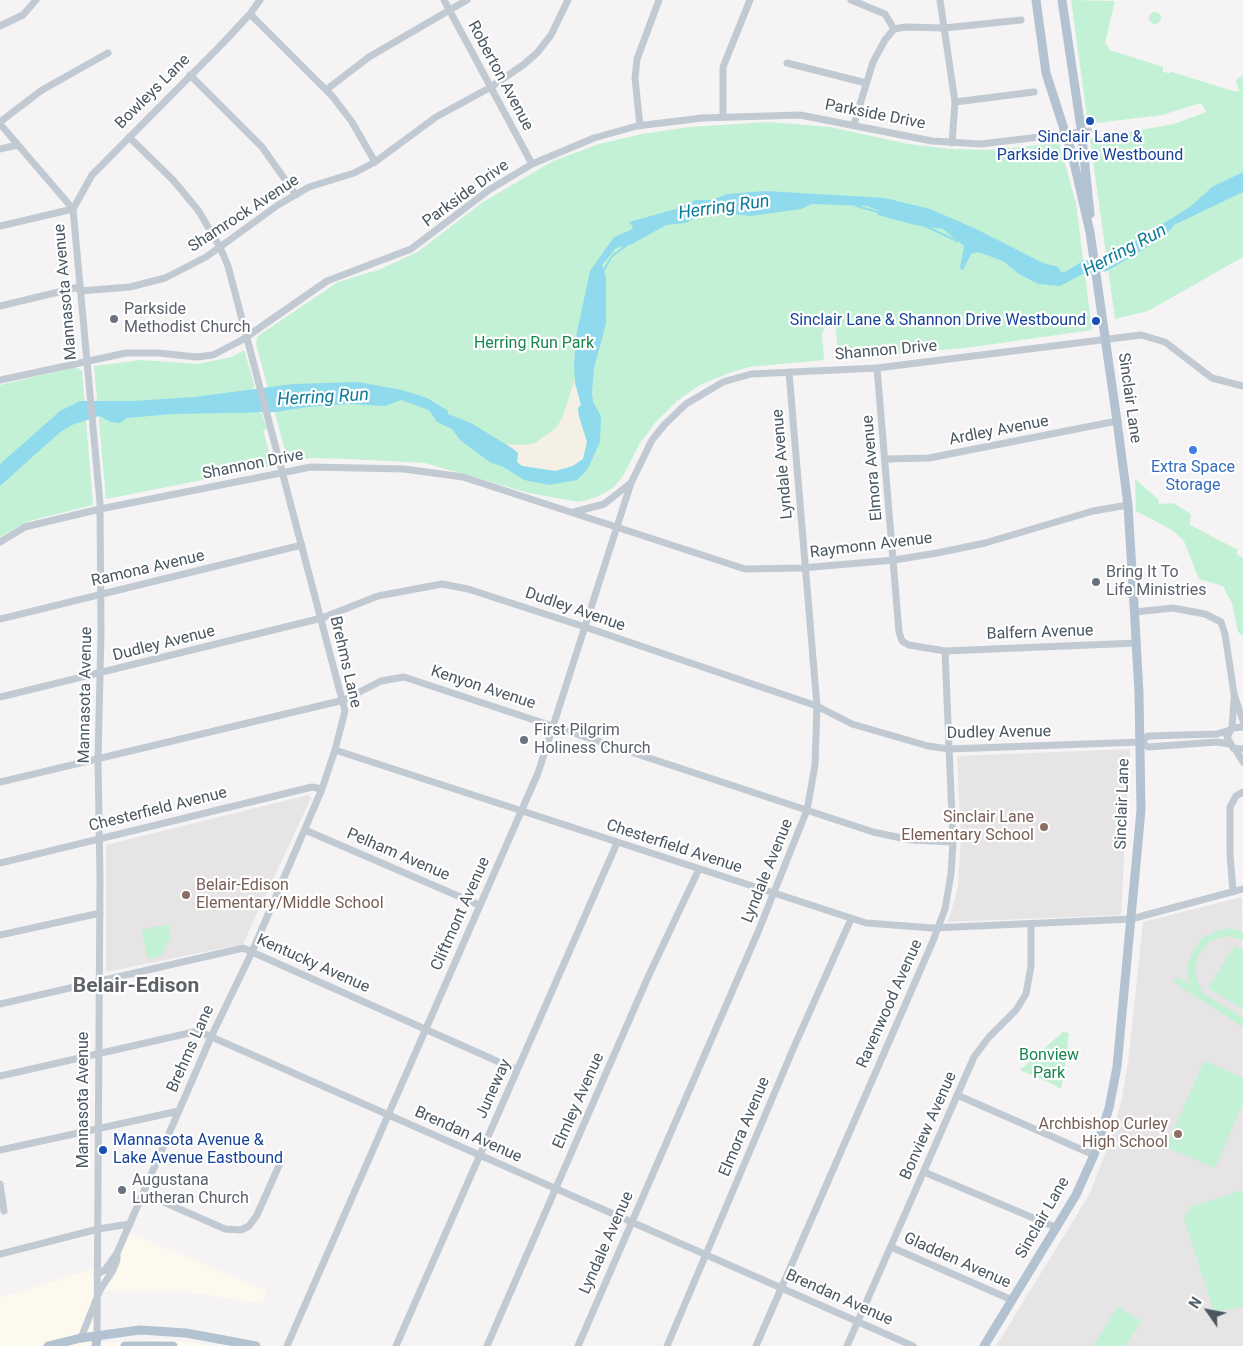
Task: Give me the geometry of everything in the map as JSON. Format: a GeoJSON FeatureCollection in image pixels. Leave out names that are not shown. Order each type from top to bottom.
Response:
{"type":"FeatureCollection","features":[{"type":"Feature","properties":{"kind":"main road","name":"Sinclair Lane"},"geometry":{"type":"LineString","coordinates":[[984,1346],[1076,1195],[1094,1155],[1109,1108],[1117,1067],[1141,810],[1141,742],[1137,643],[1128,505],[1090,232],[1066,134],[1046,73],[1036,0]]}},
{"type":"Feature","properties":{"kind":"main road","name":"Sinclair Lane"},"geometry":{"type":"LineString","coordinates":[[1062,0],[1085,131],[1090,232]]}},
{"type":"Feature","properties":{"kind":"main road"},"geometry":{"type":"LineString","coordinates":[[48,1346],[80,1342],[97,1336],[140,1330],[162,1331],[256,1346]]}},
{"type":"Feature","properties":{"kind":"main road"},"geometry":{"type":"LineString","coordinates":[[96,1346],[97,1336]]}},
{"type":"Feature","properties":{"kind":"main road"},"geometry":{"type":"LineString","coordinates":[[125,1346],[173,1346]]}},
{"type":"Feature","properties":{"kind":"street"},"geometry":{"type":"LineString","coordinates":[[0,26],[23,15],[36,0]]}},
{"type":"Feature","properties":{"kind":"street","name":"Bowleys Lane"},"geometry":{"type":"LineString","coordinates":[[73,209],[92,175],[250,14],[260,0]]}},
{"type":"Feature","properties":{"kind":"street","name":"Roberton Avenue"},"geometry":{"type":"LineString","coordinates":[[444,0],[532,164]]}},
{"type":"Feature","properties":{"kind":"street"},"geometry":{"type":"LineString","coordinates":[[326,90],[369,57],[467,0]]}},
{"type":"Feature","properties":{"kind":"street","name":"Shamrock Avenue"},"geometry":{"type":"LineString","coordinates":[[0,306],[80,289],[145,284],[182,270],[220,247],[309,187],[354,173],[374,162],[442,113],[491,88],[537,52],[557,25],[568,0]]}},
{"type":"Feature","properties":{"kind":"street"},"geometry":{"type":"LineString","coordinates":[[640,126],[635,85],[636,59],[659,0]]}},
{"type":"Feature","properties":{"kind":"street"},"geometry":{"type":"LineString","coordinates":[[723,117],[723,67],[750,0]]}},
{"type":"Feature","properties":{"kind":"street"},"geometry":{"type":"LineString","coordinates":[[851,0],[885,14],[894,29]]}},
{"type":"Feature","properties":{"kind":"street"},"geometry":{"type":"LineString","coordinates":[[940,0],[955,102],[952,143]]}},
{"type":"Feature","properties":{"kind":"street"},"geometry":{"type":"LineString","coordinates":[[250,14],[326,90],[352,122],[374,162]]}},
{"type":"Feature","properties":{"kind":"street"},"geometry":{"type":"LineString","coordinates":[[854,124],[877,54],[894,29],[905,26],[944,28],[1021,20]]}},
{"type":"Feature","properties":{"kind":"street"},"geometry":{"type":"LineString","coordinates":[[0,123],[42,90],[108,54]]}},
{"type":"Feature","properties":{"kind":"street"},"geometry":{"type":"LineString","coordinates":[[787,63],[866,83]]}},
{"type":"Feature","properties":{"kind":"street"},"geometry":{"type":"LineString","coordinates":[[190,74],[262,147],[296,195]]}},
{"type":"Feature","properties":{"kind":"street"},"geometry":{"type":"LineString","coordinates":[[955,102],[1034,92]]}},
{"type":"Feature","properties":{"kind":"street","name":"Parkside Drive"},"geometry":{"type":"LineString","coordinates":[[0,380],[86,360],[136,352],[206,356],[230,347],[327,281],[391,259],[411,249],[489,190],[532,164],[594,138],[640,126],[723,117],[800,116],[854,124],[898,135],[952,143],[990,144],[1085,131]]}},
{"type":"Feature","properties":{"kind":"street","name":"Mannasota Avenue"},"geometry":{"type":"LineString","coordinates":[[0,123],[73,209],[100,509],[101,674],[98,759],[100,913],[98,981],[97,1336]]}},
{"type":"Feature","properties":{"kind":"street","name":"Brehms Lane"},"geometry":{"type":"LineString","coordinates":[[97,1274],[105,1270],[117,1254],[211,1037],[252,952],[322,789],[344,716],[344,700],[228,266],[220,247],[192,202],[129,136]]}},
{"type":"Feature","properties":{"kind":"street"},"geometry":{"type":"LineString","coordinates":[[0,150],[17,145]]}},
{"type":"Feature","properties":{"kind":"street"},"geometry":{"type":"LineString","coordinates":[[0,226],[73,209]]}},
{"type":"Feature","properties":{"kind":"street","name":"Shannon Drive"},"geometry":{"type":"LineString","coordinates":[[574,512],[604,504],[631,483],[652,440],[665,424],[686,404],[723,382],[742,376],[877,368],[1141,335],[1151,336],[1180,352],[1212,378],[1243,386]]}},
{"type":"Feature","properties":{"kind":"street","name":"Elmora Avenue"},"geometry":{"type":"LineString","coordinates":[[877,368],[899,632],[902,640],[909,645],[945,651]]}},
{"type":"Feature","properties":{"kind":"street","name":"Lyndale Avenue"},"geometry":{"type":"LineString","coordinates":[[578,1346],[775,894],[807,810],[816,765],[817,706],[789,372]]}},
{"type":"Feature","properties":{"kind":"street","name":"Ardley Avenue"},"geometry":{"type":"LineString","coordinates":[[885,459],[929,458],[1117,421]]}},
{"type":"Feature","properties":{"kind":"street","name":"Shannon Drive"},"geometry":{"type":"LineString","coordinates":[[0,542],[25,527],[100,509],[283,471],[326,467],[404,469],[446,473],[574,512],[618,529]]}},
{"type":"Feature","properties":{"kind":"street","name":"Cliftmont Avenue"},"geometry":{"type":"LineString","coordinates":[[287,1346],[538,773],[618,529],[631,483]]}},
{"type":"Feature","properties":{"kind":"street","name":"Raymonn Avenue"},"geometry":{"type":"LineString","coordinates":[[618,529],[745,569],[805,568],[894,560],[976,545],[1093,511],[1128,505]]}},
{"type":"Feature","properties":{"kind":"street","name":"Ramona Avenue"},"geometry":{"type":"LineString","coordinates":[[0,619],[302,545]]}},
{"type":"Feature","properties":{"kind":"street","name":"Dudley Avenue"},"geometry":{"type":"LineString","coordinates":[[0,697],[101,674],[322,618],[378,596],[442,584],[468,589],[817,706],[852,724],[871,731],[928,746],[949,749],[1141,742]]}},
{"type":"Feature","properties":{"kind":"street"},"geometry":{"type":"LineString","coordinates":[[1135,612],[1166,607],[1205,614],[1221,622],[1225,634],[1234,694],[1243,722]]}},
{"type":"Feature","properties":{"kind":"street","name":"Balfern Avenue"},"geometry":{"type":"LineString","coordinates":[[945,651],[1137,643]]}},
{"type":"Feature","properties":{"kind":"street","name":"Ravenwood Avenue"},"geometry":{"type":"LineString","coordinates":[[756,1346],[938,927],[950,884],[953,842],[945,651]]}},
{"type":"Feature","properties":{"kind":"street","name":"Kenyon Avenue"},"geometry":{"type":"LineString","coordinates":[[0,782],[344,700],[381,681],[404,677],[882,834],[911,840],[953,842]]}},
{"type":"Feature","properties":{"kind":"street"},"geometry":{"type":"LineString","coordinates":[[1229,744],[1227,736],[1231,729],[1234,694]]}},
{"type":"Feature","properties":{"kind":"street"},"geometry":{"type":"LineString","coordinates":[[1243,726],[1217,734],[1148,736],[1141,742],[1148,747],[1218,742],[1229,744],[1239,749],[1243,762]]}},
{"type":"Feature","properties":{"kind":"street","name":"Chesterfield Avenue"},"geometry":{"type":"LineString","coordinates":[[335,750],[851,919],[891,926],[938,927],[1131,919],[1243,889]]}},
{"type":"Feature","properties":{"kind":"street","name":"Chesterfield Avenue"},"geometry":{"type":"LineString","coordinates":[[0,862],[312,786],[322,789]]}},
{"type":"Feature","properties":{"kind":"street"},"geometry":{"type":"LineString","coordinates":[[1233,892],[1230,854],[1230,807],[1236,796],[1243,792]]}},
{"type":"Feature","properties":{"kind":"street","name":"Pelham Avenue"},"geometry":{"type":"LineString","coordinates":[[305,830],[479,905]]}},
{"type":"Feature","properties":{"kind":"street","name":"Juneway"},"geometry":{"type":"LineString","coordinates":[[396,1346],[617,842]]}},
{"type":"Feature","properties":{"kind":"street","name":"Elmley Avenue"},"geometry":{"type":"LineString","coordinates":[[487,1346],[651,970],[699,870]]}},
{"type":"Feature","properties":{"kind":"street"},"geometry":{"type":"LineString","coordinates":[[0,935],[100,913]]}},
{"type":"Feature","properties":{"kind":"street","name":"Elmora Avenue"},"geometry":{"type":"LineString","coordinates":[[667,1346],[807,1016],[851,919]]}},
{"type":"Feature","properties":{"kind":"street","name":"Bonview Avenue"},"geometry":{"type":"LineString","coordinates":[[847,1346],[957,1096],[981,1046],[1016,1010],[1026,994],[1031,966],[1031,924]]}},
{"type":"Feature","properties":{"kind":"street","name":"Kentucky Avenue"},"geometry":{"type":"LineString","coordinates":[[0,1004],[243,948],[517,1070]]}},
{"type":"Feature","properties":{"kind":"street","name":"Brendan Avenue"},"geometry":{"type":"LineString","coordinates":[[0,1076],[198,1031],[913,1346]]}},
{"type":"Feature","properties":{"kind":"street"},"geometry":{"type":"LineString","coordinates":[[957,1096],[1094,1155]]}},
{"type":"Feature","properties":{"kind":"street"},"geometry":{"type":"LineString","coordinates":[[0,1150],[179,1111]]}},
{"type":"Feature","properties":{"kind":"street"},"geometry":{"type":"LineString","coordinates":[[143,1193],[225,1229],[241,1230],[249,1226],[257,1215],[281,1161]]}},
{"type":"Feature","properties":{"kind":"street"},"geometry":{"type":"LineString","coordinates":[[924,1172],[1055,1227]]}},
{"type":"Feature","properties":{"kind":"street"},"geometry":{"type":"LineString","coordinates":[[0,1184],[4,1211]]}},
{"type":"Feature","properties":{"kind":"street"},"geometry":{"type":"LineString","coordinates":[[0,1254],[98,1229],[130,1224]]}},
{"type":"Feature","properties":{"kind":"street","name":"Gladden Avenue"},"geometry":{"type":"LineString","coordinates":[[891,1247],[1012,1300]]}},
{"type":"Feature","properties":{"kind":"street","name":"Brehms Lane"},"geometry":{"type":"LineString","coordinates":[[98,1295],[118,1260],[117,1254]]}},
{"type":"Feature","properties":{"kind":"street","name":"Mannasota Avenue"},"geometry":{"type":"LineString","coordinates":[[80,1342],[98,1295]]}},
{"type":"Feature","properties":{"kind":"shaded area","name":"Sinclair Lane Elementary School"},"geometry":{"type":"Polygon","coordinates":[[[1130,749],[1121,915],[948,922],[958,887],[961,840],[957,756],[1130,749]]]}},
{"type":"Feature","properties":{"kind":"shaded area","name":"Belair-Edison Elementary/Middle School"},"geometry":{"type":"Polygon","coordinates":[[[308,795],[311,798],[243,944],[106,972],[106,845],[308,795]]]}},
{"type":"Feature","properties":{"kind":"shaded area","name":"Archbishop Curley High School"},"geometry":{"type":"Polygon","coordinates":[[[1242,897],[1243,1346],[996,1346],[1089,1195],[1108,1147],[1122,1099],[1129,1055],[1143,922],[1242,897]]]}},
{"type":"Feature","properties":{"kind":"shaded area"},"geometry":{"type":"Polygon","coordinates":[[[126,1231],[267,1291],[262,1304],[182,1291],[97,1291],[95,1343],[168,1339],[212,1346],[0,1346],[0,1298],[98,1267],[98,1275],[106,1277],[126,1231]]]}},
{"type":"Feature","properties":{"kind":"green space"},"geometry":{"type":"Polygon","coordinates":[[[1071,0],[1115,1],[1105,43],[1110,50],[1163,67],[1163,72],[1172,72],[1233,91],[1239,91],[1236,80],[1243,75],[1243,257],[1148,311],[1115,319],[1090,139],[1174,124],[1206,112],[1201,103],[1162,115],[1088,124],[1071,0]]]}},
{"type":"Feature","properties":{"kind":"green space"},"geometry":{"type":"Polygon","coordinates":[[[1153,12],[1157,12],[1161,18],[1157,24],[1153,24],[1149,20],[1149,16],[1153,12]]]}},
{"type":"Feature","properties":{"kind":"green space","name":"Herring Run Park"},"geometry":{"type":"Polygon","coordinates":[[[768,122],[830,127],[908,144],[951,149],[990,150],[1059,143],[1076,203],[1092,330],[965,348],[839,359],[835,322],[827,322],[822,334],[824,360],[749,367],[700,385],[678,400],[655,423],[640,443],[623,476],[613,488],[597,497],[579,502],[529,493],[425,463],[312,458],[288,461],[256,344],[258,336],[338,282],[381,269],[419,251],[483,202],[553,161],[599,144],[642,134],[690,127],[768,122]]]}},
{"type":"Feature","properties":{"kind":"green space"},"geometry":{"type":"Polygon","coordinates":[[[244,350],[255,387],[252,388],[259,413],[262,414],[267,429],[263,430],[273,466],[106,499],[94,366],[141,360],[198,364],[232,357],[244,350]]]}},
{"type":"Feature","properties":{"kind":"green space"},"geometry":{"type":"Polygon","coordinates":[[[76,367],[82,371],[93,505],[29,521],[0,537],[0,385],[76,367]]]}},
{"type":"Feature","properties":{"kind":"green space"},"geometry":{"type":"Polygon","coordinates":[[[1135,479],[1158,499],[1159,504],[1173,503],[1191,514],[1190,525],[1238,550],[1236,554],[1243,558],[1243,636],[1238,632],[1232,603],[1223,586],[1199,579],[1184,541],[1172,530],[1136,511],[1135,479]]]}},
{"type":"Feature","properties":{"kind":"green space"},"geometry":{"type":"Polygon","coordinates":[[[169,924],[171,936],[161,956],[148,959],[141,930],[169,924]]]}},
{"type":"Feature","properties":{"kind":"green space"},"geometry":{"type":"Polygon","coordinates":[[[1221,929],[1233,929],[1243,932],[1243,940],[1228,936],[1210,941],[1198,956],[1195,975],[1203,993],[1243,1018],[1243,1027],[1173,982],[1177,977],[1189,984],[1187,966],[1194,949],[1201,939],[1221,929]]]}},
{"type":"Feature","properties":{"kind":"green space"},"geometry":{"type":"Polygon","coordinates":[[[1235,945],[1243,951],[1243,1009],[1208,988],[1235,945]]]}},
{"type":"Feature","properties":{"kind":"green space","name":"Bonview Park"},"geometry":{"type":"Polygon","coordinates":[[[1063,1032],[1069,1033],[1061,1088],[1058,1089],[1057,1086],[1020,1070],[1063,1032]]]}},
{"type":"Feature","properties":{"kind":"green space"},"geometry":{"type":"Polygon","coordinates":[[[1204,1061],[1243,1078],[1243,1103],[1215,1168],[1166,1147],[1204,1061]]]}},
{"type":"Feature","properties":{"kind":"green space"},"geometry":{"type":"Polygon","coordinates":[[[1243,1190],[1243,1307],[1214,1312],[1184,1218],[1190,1207],[1243,1190]]]}},
{"type":"Feature","properties":{"kind":"green space"},"geometry":{"type":"Polygon","coordinates":[[[1118,1306],[1141,1321],[1125,1346],[1093,1346],[1118,1306]]]}},
{"type":"Feature","properties":{"kind":"sand"},"geometry":{"type":"Polygon","coordinates":[[[575,379],[581,405],[578,408],[579,416],[587,441],[583,459],[573,466],[555,471],[522,466],[517,462],[518,457],[504,444],[524,445],[535,443],[556,428],[562,418],[575,379]]]}},
{"type":"Feature","properties":{"kind":"water","name":"Herring Run"},"geometry":{"type":"Polygon","coordinates":[[[1243,172],[1243,192],[1174,225],[1164,237],[1107,271],[1083,274],[1060,286],[1038,284],[1019,274],[1003,261],[978,252],[971,254],[963,270],[960,268],[964,246],[943,229],[915,225],[878,215],[877,213],[881,211],[866,206],[812,204],[801,209],[750,216],[732,214],[696,217],[686,223],[666,225],[632,244],[616,248],[602,265],[606,278],[606,324],[594,368],[592,393],[593,402],[601,416],[600,442],[587,470],[577,480],[549,485],[524,480],[502,466],[491,463],[460,440],[452,429],[437,422],[429,410],[401,400],[385,406],[350,404],[308,407],[276,412],[173,414],[127,418],[120,423],[111,422],[99,416],[72,425],[59,433],[0,486],[0,464],[60,411],[80,401],[133,401],[194,397],[293,384],[358,382],[402,390],[427,398],[448,411],[448,414],[471,423],[512,448],[518,453],[517,462],[522,466],[555,471],[573,466],[583,459],[587,442],[579,416],[578,408],[581,405],[575,383],[574,365],[576,337],[590,271],[614,237],[631,230],[633,227],[629,222],[676,209],[696,200],[712,200],[727,194],[766,191],[885,198],[930,209],[974,228],[1043,263],[1058,267],[1061,272],[1065,272],[1083,261],[1108,257],[1130,245],[1191,206],[1212,187],[1243,172]]]}},
{"type":"Feature","properties":{"kind":"waterway","name":"Herring Run"},"geometry":{"type":"LineString","coordinates":[[856,206],[882,213]]}},
{"type":"Feature","properties":{"kind":"waterway","name":"Herring Run"},"geometry":{"type":"LineString","coordinates":[[923,225],[957,241]]}},
{"type":"Feature","properties":{"kind":"waterway","name":"Herring Run"},"geometry":{"type":"LineString","coordinates":[[602,273],[612,256],[627,245]]}},
{"type":"Feature","properties":{"kind":"place","name":"Sinclair Lane & Parkside Drive Westbound"},"geometry":{"type":"Point","coordinates":[1090,121]}},
{"type":"Feature","properties":{"kind":"place","name":"Parkside Methodist Church"},"geometry":{"type":"Point","coordinates":[114,319]}},
{"type":"Feature","properties":{"kind":"place","name":"Sinclair Lane & Shannon Drive Westbound"},"geometry":{"type":"Point","coordinates":[1096,321]}},
{"type":"Feature","properties":{"kind":"place","name":"Extra Space Storage"},"geometry":{"type":"Point","coordinates":[1193,450]}},
{"type":"Feature","properties":{"kind":"place","name":"Bring It To Life Ministries"},"geometry":{"type":"Point","coordinates":[1096,582]}},
{"type":"Feature","properties":{"kind":"place","name":"First Pilgrim Holiness Church"},"geometry":{"type":"Point","coordinates":[524,740]}},
{"type":"Feature","properties":{"kind":"place","name":"Sinclair Lane Elementary School"},"geometry":{"type":"Point","coordinates":[1044,827]}},
{"type":"Feature","properties":{"kind":"place","name":"Belair-Edison Elementary/Middle School"},"geometry":{"type":"Point","coordinates":[186,895]}},
{"type":"Feature","properties":{"kind":"place","name":"Archbishop Curley High School"},"geometry":{"type":"Point","coordinates":[1178,1134]}},
{"type":"Feature","properties":{"kind":"place","name":"Mannasota Avenue & Lake Avenue Eastbound"},"geometry":{"type":"Point","coordinates":[103,1150]}},
{"type":"Feature","properties":{"kind":"place","name":"Augustana Lutheran Church"},"geometry":{"type":"Point","coordinates":[122,1190]}},
{"type":"Feature","properties":{"kind":"district","name":"Belair-Edison"},"geometry":{"type":"Point","coordinates":[136,987]}}]}
